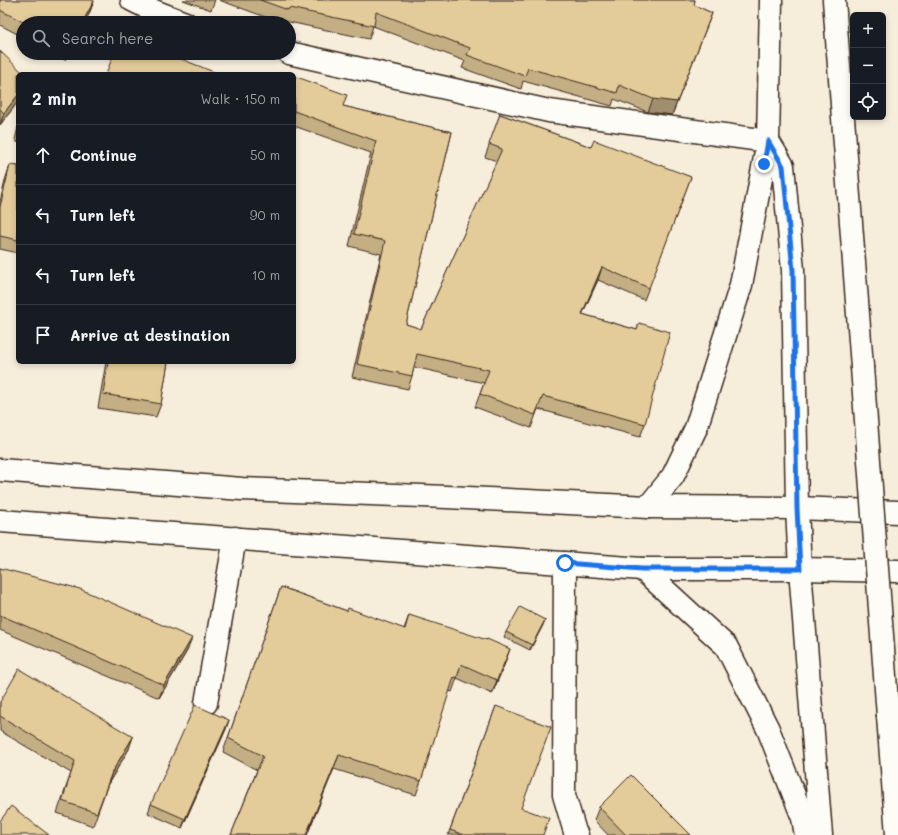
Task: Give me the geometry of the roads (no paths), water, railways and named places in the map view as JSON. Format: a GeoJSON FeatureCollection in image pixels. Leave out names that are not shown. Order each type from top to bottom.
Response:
{"type":"FeatureCollection","features":[{"type":"Feature","properties":{"kind":"main road"},"geometry":{"type":"LineString","coordinates":[[132,0],[167,16]]}},
{"type":"Feature","properties":{"kind":"main road"},"geometry":{"type":"LineString","coordinates":[[648,507],[673,476],[696,428],[741,285],[768,141],[771,0]]}},
{"type":"Feature","properties":{"kind":"main road"},"geometry":{"type":"LineString","coordinates":[[834,0],[897,835]]}},
{"type":"Feature","properties":{"kind":"main road"},"geometry":{"type":"LineString","coordinates":[[296,55],[549,111],[768,141]]}},
{"type":"Feature","properties":{"kind":"main road"},"geometry":{"type":"LineString","coordinates":[[768,141],[783,166],[793,270],[797,508],[800,569],[821,835]]}},
{"type":"Feature","properties":{"kind":"main road"},"geometry":{"type":"LineString","coordinates":[[0,470],[242,489],[648,507],[797,508],[898,512]]}},
{"type":"Feature","properties":{"kind":"main road"},"geometry":{"type":"LineString","coordinates":[[0,521],[642,569],[800,569],[898,571]]}},
{"type":"Feature","properties":{"kind":"main road"},"geometry":{"type":"LineString","coordinates":[[206,703],[235,538]]}},
{"type":"Feature","properties":{"kind":"main road"},"geometry":{"type":"LineString","coordinates":[[565,563],[564,795],[577,835]]}},
{"type":"Feature","properties":{"kind":"main road"},"geometry":{"type":"LineString","coordinates":[[642,569],[726,646],[768,729],[803,818],[806,835]]}}]}
